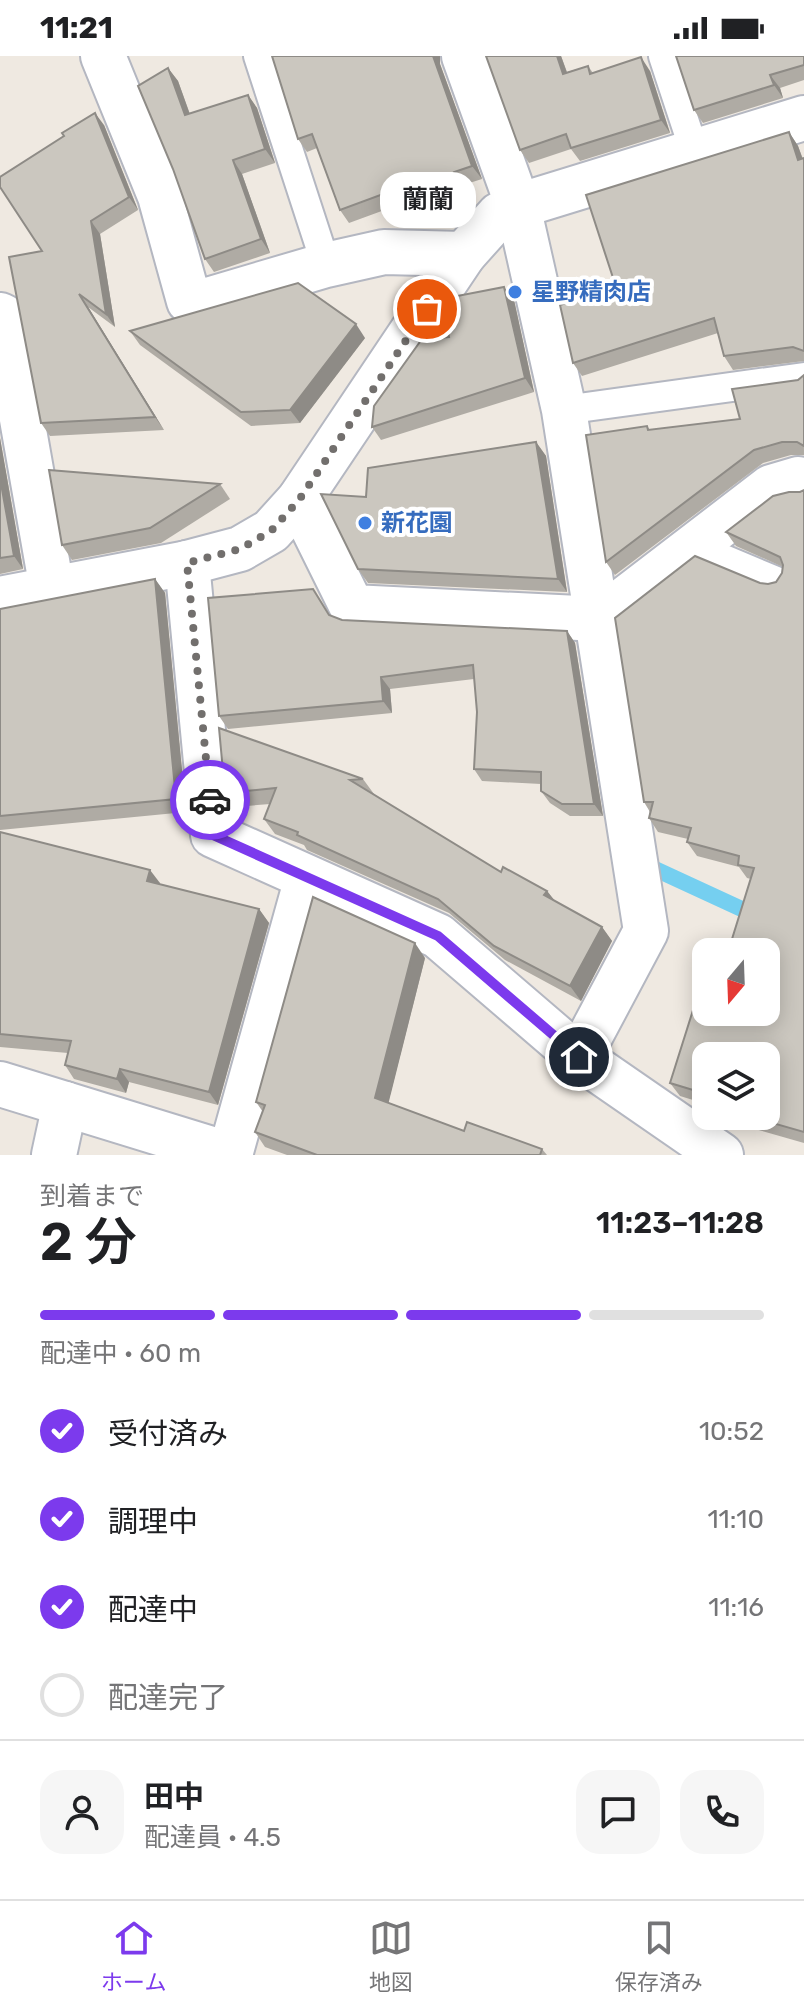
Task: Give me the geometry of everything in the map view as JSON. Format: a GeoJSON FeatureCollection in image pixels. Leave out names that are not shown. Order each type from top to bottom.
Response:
{"type":"FeatureCollection","features":[{"type":"Feature","properties":{"kind":"street"},"geometry":{"type":"LineString","coordinates":[[103,56],[160,196],[189,301],[194,304],[326,265],[384,252],[464,254]]}},
{"type":"Feature","properties":{"kind":"street"},"geometry":{"type":"LineString","coordinates":[[464,56],[518,206],[564,410],[646,931],[579,1057]]}},
{"type":"Feature","properties":{"kind":"street"},"geometry":{"type":"LineString","coordinates":[[0,599],[187,563],[240,549],[271,531],[299,500],[464,254],[499,215],[518,206],[694,150],[804,118]]}},
{"type":"Feature","properties":{"kind":"street"},"geometry":{"type":"LineString","coordinates":[[0,315],[4,317],[52,589]]}},
{"type":"Feature","properties":{"kind":"street"},"geometry":{"type":"LineString","coordinates":[[299,500],[352,607],[599,619],[771,487],[798,479],[804,481]]}},
{"type":"Feature","properties":{"kind":"street"},"geometry":{"type":"LineString","coordinates":[[187,563],[213,835],[438,936],[579,1057],[721,1155]]}},
{"type":"Feature","properties":{"kind":"street"},"geometry":{"type":"LineString","coordinates":[[0,1084],[231,1155],[307,878]]}},
{"type":"Feature","properties":{"kind":"street"},"geometry":{"type":"LineString","coordinates":[[54,1155],[65,1104]]}},
{"type":"Feature","properties":{"kind":"lane"},"geometry":{"type":"LineString","coordinates":[[258,56],[326,265]]}},
{"type":"Feature","properties":{"kind":"lane"},"geometry":{"type":"LineString","coordinates":[[663,56],[694,150]]}},
{"type":"Feature","properties":{"kind":"lane"},"geometry":{"type":"LineString","coordinates":[[564,410],[804,377]]}},
{"type":"Feature","properties":{"kind":"lane"},"geometry":{"type":"LineString","coordinates":[[695,547],[776,581]]}},
{"type":"Feature","properties":{"kind":"building"},"geometry":{"type":"Polygon","coordinates":[[[272,56],[433,56],[472,166],[454,172],[457,179],[405,195],[402,187],[340,210],[312,134],[298,139],[272,56]]]}},
{"type":"Feature","properties":{"kind":"building"},"geometry":{"type":"Polygon","coordinates":[[[486,56],[557,56],[563,74],[588,66],[590,74],[641,57],[661,120],[571,148],[566,134],[520,150],[486,56]]]}},
{"type":"Feature","properties":{"kind":"building"},"geometry":{"type":"Polygon","coordinates":[[[676,56],[804,56],[804,65],[770,75],[774,85],[694,110],[676,56]]]}},
{"type":"Feature","properties":{"kind":"building"},"geometry":{"type":"Polygon","coordinates":[[[168,68],[185,115],[248,95],[265,149],[233,160],[261,239],[205,259],[173,169],[138,86],[168,68]]]}},
{"type":"Feature","properties":{"kind":"building"},"geometry":{"type":"Polygon","coordinates":[[[95,113],[129,197],[91,221],[106,314],[79,294],[155,417],[41,423],[9,257],[42,251],[0,187],[0,177],[95,113]]]}},
{"type":"Feature","properties":{"kind":"building"},"geometry":{"type":"Polygon","coordinates":[[[789,132],[798,160],[804,158],[804,351],[793,347],[724,356],[714,318],[573,363],[560,305],[616,287],[586,195],[789,132]]]}},
{"type":"Feature","properties":{"kind":"building"},"geometry":{"type":"Polygon","coordinates":[[[298,283],[356,324],[290,410],[241,412],[130,331],[298,283]]]}},
{"type":"Feature","properties":{"kind":"building"},"geometry":{"type":"Polygon","coordinates":[[[504,287],[525,378],[372,427],[374,406],[422,339],[449,337],[444,312],[455,310],[452,297],[504,287]]]}},
{"type":"Feature","properties":{"kind":"building"},"geometry":{"type":"Polygon","coordinates":[[[804,375],[804,446],[797,442],[782,442],[754,450],[606,562],[586,435],[647,426],[648,430],[740,419],[732,389],[798,380],[804,375]]]}},
{"type":"Feature","properties":{"kind":"building"},"geometry":{"type":"Polygon","coordinates":[[[536,442],[558,579],[358,569],[321,494],[366,497],[368,468],[536,442]]]}},
{"type":"Feature","properties":{"kind":"building"},"geometry":{"type":"Polygon","coordinates":[[[49,470],[220,484],[150,528],[62,545],[49,470]]]}},
{"type":"Feature","properties":{"kind":"building"},"geometry":{"type":"Polygon","coordinates":[[[0,478],[14,556],[0,558],[0,478]]]}},
{"type":"Feature","properties":{"kind":"building"},"geometry":{"type":"Polygon","coordinates":[[[804,490],[804,1132],[780,1125],[780,1042],[692,1042],[692,1090],[670,1083],[692,1013],[692,1026],[780,1026],[780,938],[732,938],[754,868],[738,865],[739,856],[687,842],[691,828],[649,818],[653,802],[644,802],[615,618],[695,556],[760,583],[776,582],[782,573],[780,557],[726,532],[773,496],[804,490]]]}},
{"type":"Feature","properties":{"kind":"building"},"geometry":{"type":"Polygon","coordinates":[[[155,579],[176,799],[0,816],[0,609],[155,579]]]}},
{"type":"Feature","properties":{"kind":"building"},"geometry":{"type":"Polygon","coordinates":[[[313,589],[329,615],[342,620],[567,631],[594,804],[562,804],[541,791],[541,772],[474,769],[477,712],[473,665],[381,677],[383,701],[219,716],[208,598],[313,589]]]}},
{"type":"Feature","properties":{"kind":"building"},"geometry":{"type":"Polygon","coordinates":[[[219,728],[363,779],[350,780],[501,872],[503,867],[547,891],[544,895],[602,927],[570,986],[494,946],[438,899],[264,819],[276,788],[225,793],[219,728]]]}},
{"type":"Feature","properties":{"kind":"building"},"geometry":{"type":"Polygon","coordinates":[[[0,832],[150,870],[147,881],[259,909],[209,1092],[120,1069],[117,1079],[65,1065],[71,1041],[0,1034],[0,832]]]}},
{"type":"Feature","properties":{"kind":"building"},"geometry":{"type":"Polygon","coordinates":[[[313,897],[415,943],[375,1098],[464,1131],[467,1122],[542,1149],[540,1155],[317,1155],[255,1132],[265,1105],[256,1102],[313,897]]]}},
{"type":"Feature","properties":{"kind":"waterway"},"geometry":{"type":"LineString","coordinates":[[655,869],[759,917]]}},
{"type":"Feature","properties":{"kind":"way so far"},"geometry":{"type":"LineString","coordinates":[[210,800],[187,563],[240,549],[271,531],[299,500],[427,309]]}},
{"type":"Feature","properties":{"kind":"place","name":"星野精肉店"},"geometry":{"type":"Point","coordinates":[515,292]}},
{"type":"Feature","properties":{"kind":"place","name":"蘭蘭"},"geometry":{"type":"Point","coordinates":[427,309]}},
{"type":"Feature","properties":{"kind":"place","name":"新花園"},"geometry":{"type":"Point","coordinates":[365,523]}},
{"type":"Feature","properties":{"kind":"route"},"geometry":{"type":"LineString","coordinates":[[210,800],[213,835],[438,936],[579,1057]]}}]}
